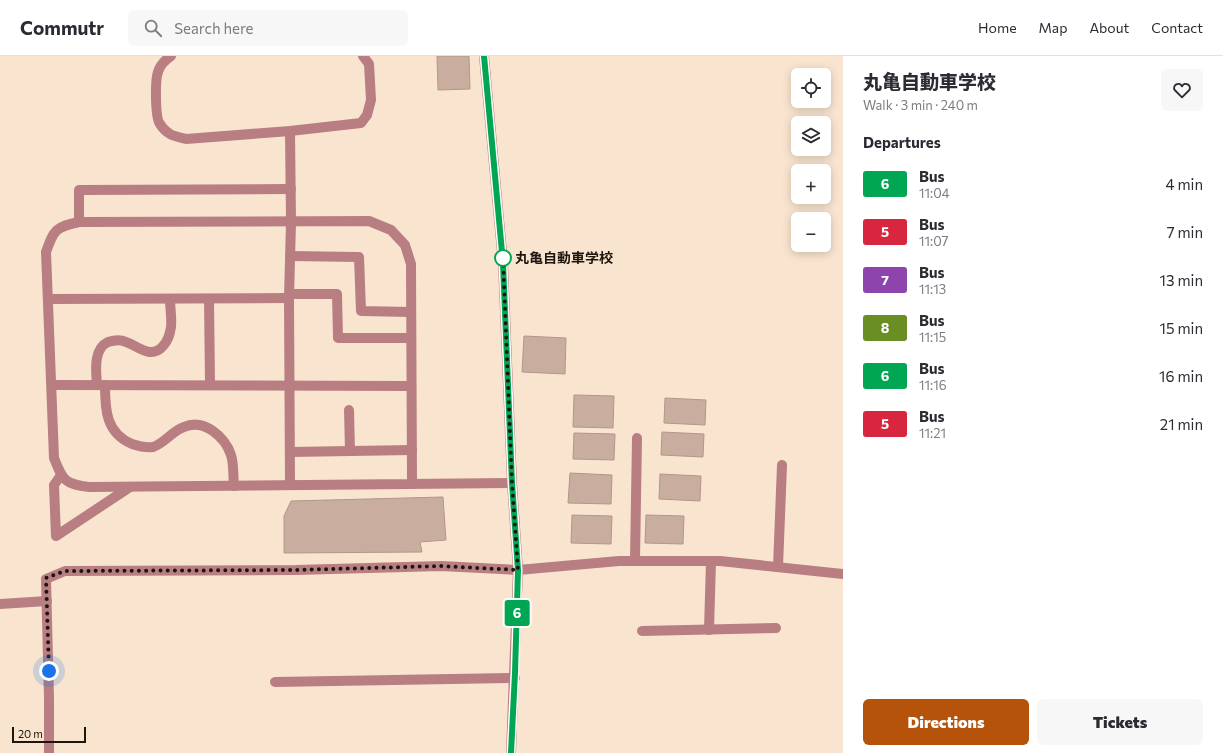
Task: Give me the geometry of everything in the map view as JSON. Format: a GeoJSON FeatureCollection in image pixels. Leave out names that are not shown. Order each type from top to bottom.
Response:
{"type":"FeatureCollection","features":[{"type":"Feature","properties":{"kind":"street"},"geometry":{"type":"LineString","coordinates":[[171,56],[164,61],[158,73],[156,107],[159,123],[170,135],[186,139],[361,122],[367,114],[371,100],[369,64],[363,56]]}},
{"type":"Feature","properties":{"kind":"street"},"geometry":{"type":"LineString","coordinates":[[484,56],[503,263],[512,483],[518,570],[511,753]]}},
{"type":"Feature","properties":{"kind":"street"},"geometry":{"type":"LineString","coordinates":[[290,130],[290,485]]}},
{"type":"Feature","properties":{"kind":"street"},"geometry":{"type":"LineString","coordinates":[[79,222],[79,190],[291,189]]}},
{"type":"Feature","properties":{"kind":"street"},"geometry":{"type":"LineString","coordinates":[[412,484],[411,264],[405,245],[391,230],[368,222],[79,222],[62,226],[51,237],[46,252],[54,458],[60,475],[73,485],[89,488],[512,483]]}},
{"type":"Feature","properties":{"kind":"street"},"geometry":{"type":"LineString","coordinates":[[290,256],[359,257],[361,311],[411,312]]}},
{"type":"Feature","properties":{"kind":"street"},"geometry":{"type":"LineString","coordinates":[[48,299],[208,299],[337,294],[338,338],[411,338]]}},
{"type":"Feature","properties":{"kind":"street"},"geometry":{"type":"LineString","coordinates":[[170,299],[171,327],[168,341],[161,348],[150,352],[141,350],[126,342],[114,340],[105,344],[98,352],[96,364],[108,418],[114,431],[125,441],[137,446],[152,447],[164,441],[174,432],[185,426],[198,425],[211,430],[224,440],[232,456],[234,486]]}},
{"type":"Feature","properties":{"kind":"street"},"geometry":{"type":"LineString","coordinates":[[208,299],[210,384]]}},
{"type":"Feature","properties":{"kind":"street"},"geometry":{"type":"LineString","coordinates":[[52,385],[210,384],[289,386],[411,386]]}},
{"type":"Feature","properties":{"kind":"street"},"geometry":{"type":"LineString","coordinates":[[348,410],[350,451]]}},
{"type":"Feature","properties":{"kind":"street"},"geometry":{"type":"LineString","coordinates":[[635,560],[636,438]]}},
{"type":"Feature","properties":{"kind":"street"},"geometry":{"type":"LineString","coordinates":[[290,452],[412,450]]}},
{"type":"Feature","properties":{"kind":"street"},"geometry":{"type":"LineString","coordinates":[[778,566],[782,465]]}},
{"type":"Feature","properties":{"kind":"street"},"geometry":{"type":"LineString","coordinates":[[60,475],[54,485],[56,536],[130,487]]}},
{"type":"Feature","properties":{"kind":"street"},"geometry":{"type":"LineString","coordinates":[[49,753],[46,578],[65,571],[296,570],[441,566],[518,570],[635,560],[711,561],[778,566],[843,574]]}},
{"type":"Feature","properties":{"kind":"street"},"geometry":{"type":"LineString","coordinates":[[710,630],[711,561]]}},
{"type":"Feature","properties":{"kind":"street"},"geometry":{"type":"LineString","coordinates":[[0,604],[47,601]]}},
{"type":"Feature","properties":{"kind":"street"},"geometry":{"type":"LineString","coordinates":[[642,631],[776,628]]}},
{"type":"Feature","properties":{"kind":"street"},"geometry":{"type":"LineString","coordinates":[[275,682],[515,678]]}},
{"type":"Feature","properties":{"kind":"building"},"geometry":{"type":"Polygon","coordinates":[[[437,56],[469,56],[470,89],[438,90],[437,56]]]}},
{"type":"Feature","properties":{"kind":"building"},"geometry":{"type":"Polygon","coordinates":[[[524,336],[566,338],[565,374],[522,372],[524,336]]]}},
{"type":"Feature","properties":{"kind":"building"},"geometry":{"type":"Polygon","coordinates":[[[574,395],[614,396],[613,428],[573,427],[574,395]]]}},
{"type":"Feature","properties":{"kind":"building"},"geometry":{"type":"Polygon","coordinates":[[[665,398],[706,400],[705,425],[664,423],[665,398]]]}},
{"type":"Feature","properties":{"kind":"building"},"geometry":{"type":"Polygon","coordinates":[[[662,432],[704,434],[703,457],[661,455],[662,432]]]}},
{"type":"Feature","properties":{"kind":"building"},"geometry":{"type":"Polygon","coordinates":[[[574,433],[615,434],[614,460],[573,459],[574,433]]]}},
{"type":"Feature","properties":{"kind":"building"},"geometry":{"type":"Polygon","coordinates":[[[570,473],[612,475],[611,504],[568,503],[570,473]]]}},
{"type":"Feature","properties":{"kind":"building"},"geometry":{"type":"Polygon","coordinates":[[[660,474],[701,476],[700,501],[659,499],[660,474]]]}},
{"type":"Feature","properties":{"kind":"building"},"geometry":{"type":"Polygon","coordinates":[[[443,497],[446,540],[420,542],[422,552],[284,553],[284,516],[291,501],[443,497]]]}},
{"type":"Feature","properties":{"kind":"building"},"geometry":{"type":"Polygon","coordinates":[[[572,515],[612,516],[611,544],[571,543],[572,515]]]}},
{"type":"Feature","properties":{"kind":"building"},"geometry":{"type":"Polygon","coordinates":[[[646,515],[684,516],[683,544],[645,543],[646,515]]]}},
{"type":"Feature","properties":{"kind":"bus line","name":"6"},"geometry":{"type":"LineString","coordinates":[[484,56],[503,263],[512,483],[518,570],[511,753]]}},
{"type":"Feature","properties":{"kind":"place","name":"丸亀自動車学校"},"geometry":{"type":"Point","coordinates":[503,258]}},
{"type":"Feature","properties":{"kind":"route"},"geometry":{"type":"LineString","coordinates":[[49,671],[46,578],[65,571],[296,570],[441,566],[518,570],[512,483],[503,258]]}}]}
